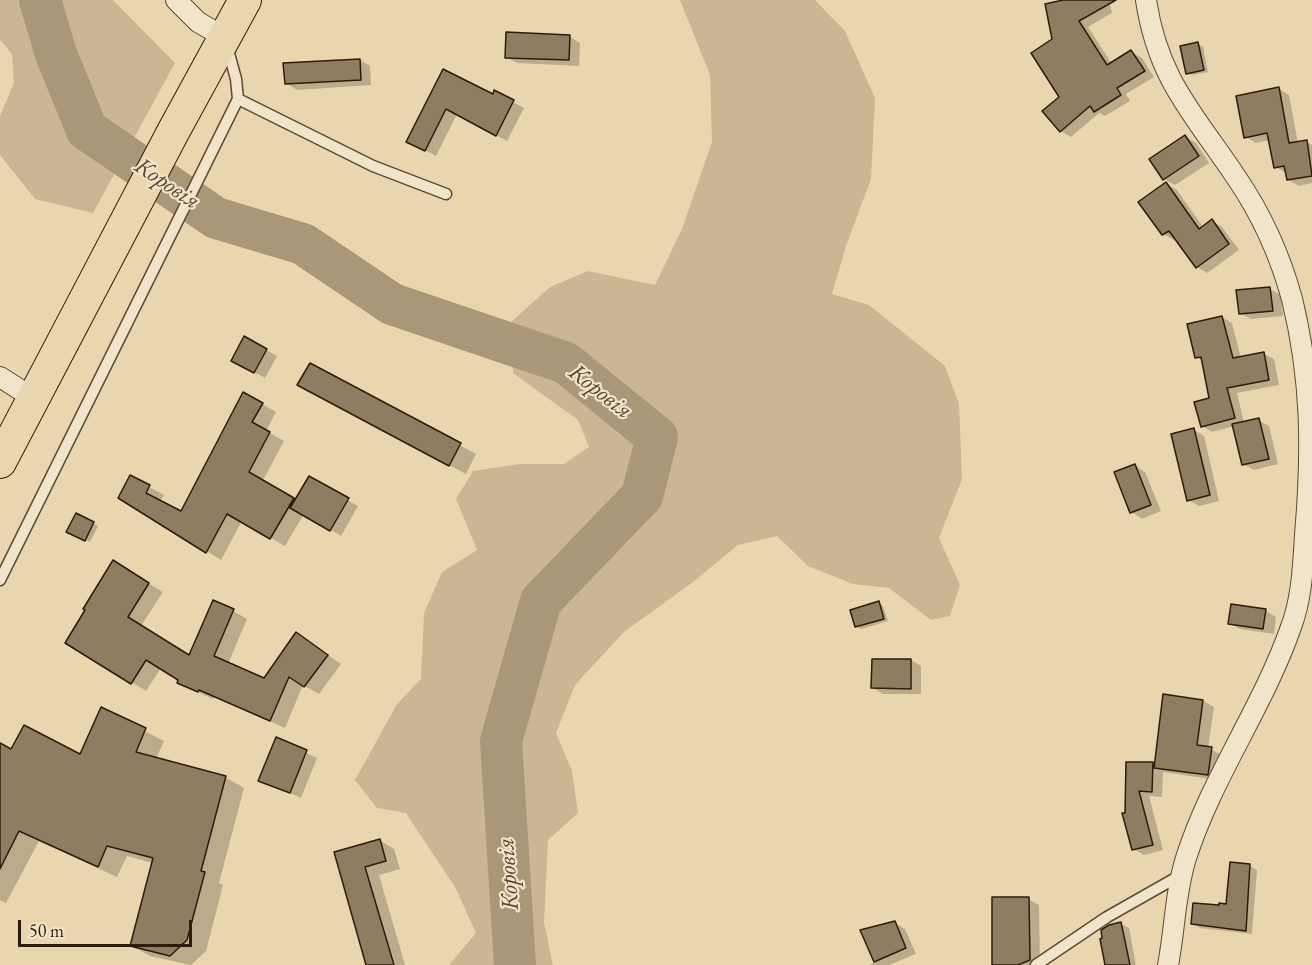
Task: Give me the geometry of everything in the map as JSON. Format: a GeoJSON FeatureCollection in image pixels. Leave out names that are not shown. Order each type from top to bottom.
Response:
{"type":"FeatureCollection","features":[{"type":"Feature","properties":{"kind":"main road"},"geometry":{"type":"LineString","coordinates":[[0,462],[108,254],[245,0]]}},
{"type":"Feature","properties":{"kind":"street"},"geometry":{"type":"LineString","coordinates":[[176,0],[198,22],[224,37]]}},
{"type":"Feature","properties":{"kind":"street"},"geometry":{"type":"LineString","coordinates":[[1146,0],[1156,45],[1168,75],[1188,111],[1241,185],[1272,239],[1307,344],[1311,421],[1311,481],[1302,568],[1292,626],[1192,842],[1181,874],[1168,965]]}},
{"type":"Feature","properties":{"kind":"street"},"geometry":{"type":"LineString","coordinates":[[0,377],[33,398]]}},
{"type":"Feature","properties":{"kind":"lane"},"geometry":{"type":"LineString","coordinates":[[0,580],[238,99],[236,79],[224,37]]}},
{"type":"Feature","properties":{"kind":"lane"},"geometry":{"type":"LineString","coordinates":[[238,99],[373,165],[446,194]]}},
{"type":"Feature","properties":{"kind":"lane"},"geometry":{"type":"LineString","coordinates":[[1036,965],[1107,917],[1181,874]]}},
{"type":"Feature","properties":{"kind":"shaded area"},"geometry":{"type":"Polygon","coordinates":[[[0,0],[113,0],[175,63],[93,213],[35,199],[0,155],[0,116],[14,83],[12,54],[0,40],[0,0]]]}},
{"type":"Feature","properties":{"kind":"shaded area"},"geometry":{"type":"Polygon","coordinates":[[[680,0],[815,0],[845,31],[875,98],[871,179],[846,246],[832,294],[869,305],[945,366],[959,404],[962,479],[939,538],[960,585],[950,616],[931,620],[889,588],[853,584],[808,566],[777,536],[738,545],[693,582],[624,632],[575,685],[556,733],[572,771],[578,813],[548,840],[544,923],[553,965],[449,965],[476,933],[455,887],[406,813],[377,808],[355,780],[397,704],[421,679],[424,613],[442,572],[477,550],[456,499],[473,471],[520,464],[564,464],[589,447],[578,420],[513,373],[512,321],[550,287],[588,271],[655,285],[682,229],[712,142],[710,75],[680,0]]]}},
{"type":"Feature","properties":{"kind":"building"},"geometry":{"type":"Polygon","coordinates":[[[1063,0],[1116,0],[1079,21],[1107,65],[1131,50],[1145,71],[1117,88],[1121,95],[1094,112],[1090,106],[1060,132],[1042,111],[1059,97],[1031,53],[1052,39],[1045,4],[1063,0]]]}},
{"type":"Feature","properties":{"kind":"building"},"geometry":{"type":"Polygon","coordinates":[[[506,32],[570,35],[569,60],[505,58],[506,32]]]}},
{"type":"Feature","properties":{"kind":"building"},"geometry":{"type":"Polygon","coordinates":[[[1198,42],[1204,70],[1186,74],[1180,46],[1198,42]]]}},
{"type":"Feature","properties":{"kind":"building"},"geometry":{"type":"Polygon","coordinates":[[[360,59],[361,80],[285,84],[283,63],[360,59]]]}},
{"type":"Feature","properties":{"kind":"building"},"geometry":{"type":"Polygon","coordinates":[[[443,69],[493,94],[494,90],[514,100],[496,136],[446,109],[425,151],[406,142],[443,69]]]}},
{"type":"Feature","properties":{"kind":"building"},"geometry":{"type":"Polygon","coordinates":[[[1279,87],[1289,143],[1307,140],[1312,176],[1287,180],[1284,166],[1274,168],[1267,133],[1244,138],[1236,96],[1279,87]]]}},
{"type":"Feature","properties":{"kind":"building"},"geometry":{"type":"Polygon","coordinates":[[[1185,135],[1199,156],[1163,180],[1149,159],[1185,135]]]}},
{"type":"Feature","properties":{"kind":"building"},"geometry":{"type":"Polygon","coordinates":[[[1166,182],[1199,229],[1212,219],[1229,244],[1196,268],[1169,231],[1162,235],[1138,202],[1166,182]]]}},
{"type":"Feature","properties":{"kind":"building"},"geometry":{"type":"Polygon","coordinates":[[[1270,287],[1273,311],[1239,314],[1236,290],[1270,287]]]}},
{"type":"Feature","properties":{"kind":"building"},"geometry":{"type":"Polygon","coordinates":[[[1222,316],[1233,358],[1264,352],[1269,380],[1227,388],[1235,418],[1201,427],[1194,402],[1209,398],[1201,357],[1195,358],[1187,324],[1222,316]]]}},
{"type":"Feature","properties":{"kind":"building"},"geometry":{"type":"Polygon","coordinates":[[[244,336],[267,349],[254,373],[231,361],[244,336]]]}},
{"type":"Feature","properties":{"kind":"building"},"geometry":{"type":"Polygon","coordinates":[[[310,363],[461,443],[449,466],[297,385],[310,363]]]}},
{"type":"Feature","properties":{"kind":"building"},"geometry":{"type":"Polygon","coordinates":[[[243,392],[263,403],[252,422],[270,432],[249,472],[294,498],[270,539],[227,514],[206,553],[118,498],[130,475],[150,485],[146,493],[181,511],[243,392]]]}},
{"type":"Feature","properties":{"kind":"building"},"geometry":{"type":"Polygon","coordinates":[[[1259,418],[1269,459],[1242,465],[1232,424],[1259,418]]]}},
{"type":"Feature","properties":{"kind":"building"},"geometry":{"type":"Polygon","coordinates":[[[1194,428],[1210,495],[1187,501],[1171,434],[1194,428]]]}},
{"type":"Feature","properties":{"kind":"building"},"geometry":{"type":"Polygon","coordinates":[[[1135,464],[1151,505],[1130,513],[1114,472],[1135,464]]]}},
{"type":"Feature","properties":{"kind":"building"},"geometry":{"type":"Polygon","coordinates":[[[309,476],[349,498],[330,531],[290,508],[309,476]]]}},
{"type":"Feature","properties":{"kind":"building"},"geometry":{"type":"Polygon","coordinates":[[[76,513],[94,522],[85,541],[66,532],[76,513]]]}},
{"type":"Feature","properties":{"kind":"building"},"geometry":{"type":"Polygon","coordinates":[[[113,560],[149,583],[128,617],[189,655],[213,600],[234,609],[214,656],[264,678],[296,632],[328,655],[304,687],[289,677],[270,721],[199,690],[198,692],[177,683],[178,680],[146,660],[131,684],[65,643],[113,560]]]}},
{"type":"Feature","properties":{"kind":"building"},"geometry":{"type":"Polygon","coordinates":[[[879,601],[884,619],[855,627],[850,610],[879,601]]]}},
{"type":"Feature","properties":{"kind":"building"},"geometry":{"type":"Polygon","coordinates":[[[1231,604],[1266,609],[1263,629],[1228,624],[1231,604]]]}},
{"type":"Feature","properties":{"kind":"building"},"geometry":{"type":"Polygon","coordinates":[[[872,659],[911,659],[911,689],[871,688],[872,659]]]}},
{"type":"Feature","properties":{"kind":"building"},"geometry":{"type":"Polygon","coordinates":[[[1163,694],[1203,700],[1197,745],[1212,747],[1208,775],[1154,768],[1163,694]]]}},
{"type":"Feature","properties":{"kind":"building"},"geometry":{"type":"Polygon","coordinates":[[[101,707],[146,728],[136,752],[226,776],[201,871],[205,872],[187,940],[170,956],[130,946],[153,858],[107,846],[98,867],[19,831],[0,869],[0,743],[11,749],[24,725],[80,754],[101,707]]]}},
{"type":"Feature","properties":{"kind":"building"},"geometry":{"type":"Polygon","coordinates":[[[276,737],[307,750],[290,793],[258,781],[276,737]]]}},
{"type":"Feature","properties":{"kind":"building"},"geometry":{"type":"Polygon","coordinates":[[[1126,762],[1153,762],[1152,792],[1139,791],[1153,845],[1132,850],[1122,813],[1125,813],[1126,762]]]}},
{"type":"Feature","properties":{"kind":"building"},"geometry":{"type":"Polygon","coordinates":[[[380,839],[386,861],[365,867],[394,965],[366,965],[334,852],[380,839]]]}},
{"type":"Feature","properties":{"kind":"building"},"geometry":{"type":"Polygon","coordinates":[[[1230,862],[1250,864],[1246,931],[1191,924],[1193,903],[1226,904],[1230,862]]]}},
{"type":"Feature","properties":{"kind":"building"},"geometry":{"type":"Polygon","coordinates":[[[992,897],[1029,897],[1030,960],[1018,965],[992,965],[992,897]]]}},
{"type":"Feature","properties":{"kind":"building"},"geometry":{"type":"Polygon","coordinates":[[[895,921],[906,948],[874,962],[860,930],[895,921]]]}},
{"type":"Feature","properties":{"kind":"building"},"geometry":{"type":"Polygon","coordinates":[[[1121,922],[1130,965],[1105,965],[1100,939],[1102,938],[1101,930],[1121,922]]]}},
{"type":"Feature","properties":{"kind":"waterway","name":"Коровія"},"geometry":{"type":"LineString","coordinates":[[40,0],[56,54],[87,130],[216,218],[303,244],[392,304],[566,363],[657,437],[642,496],[541,601],[501,741],[515,965]]}}]}
